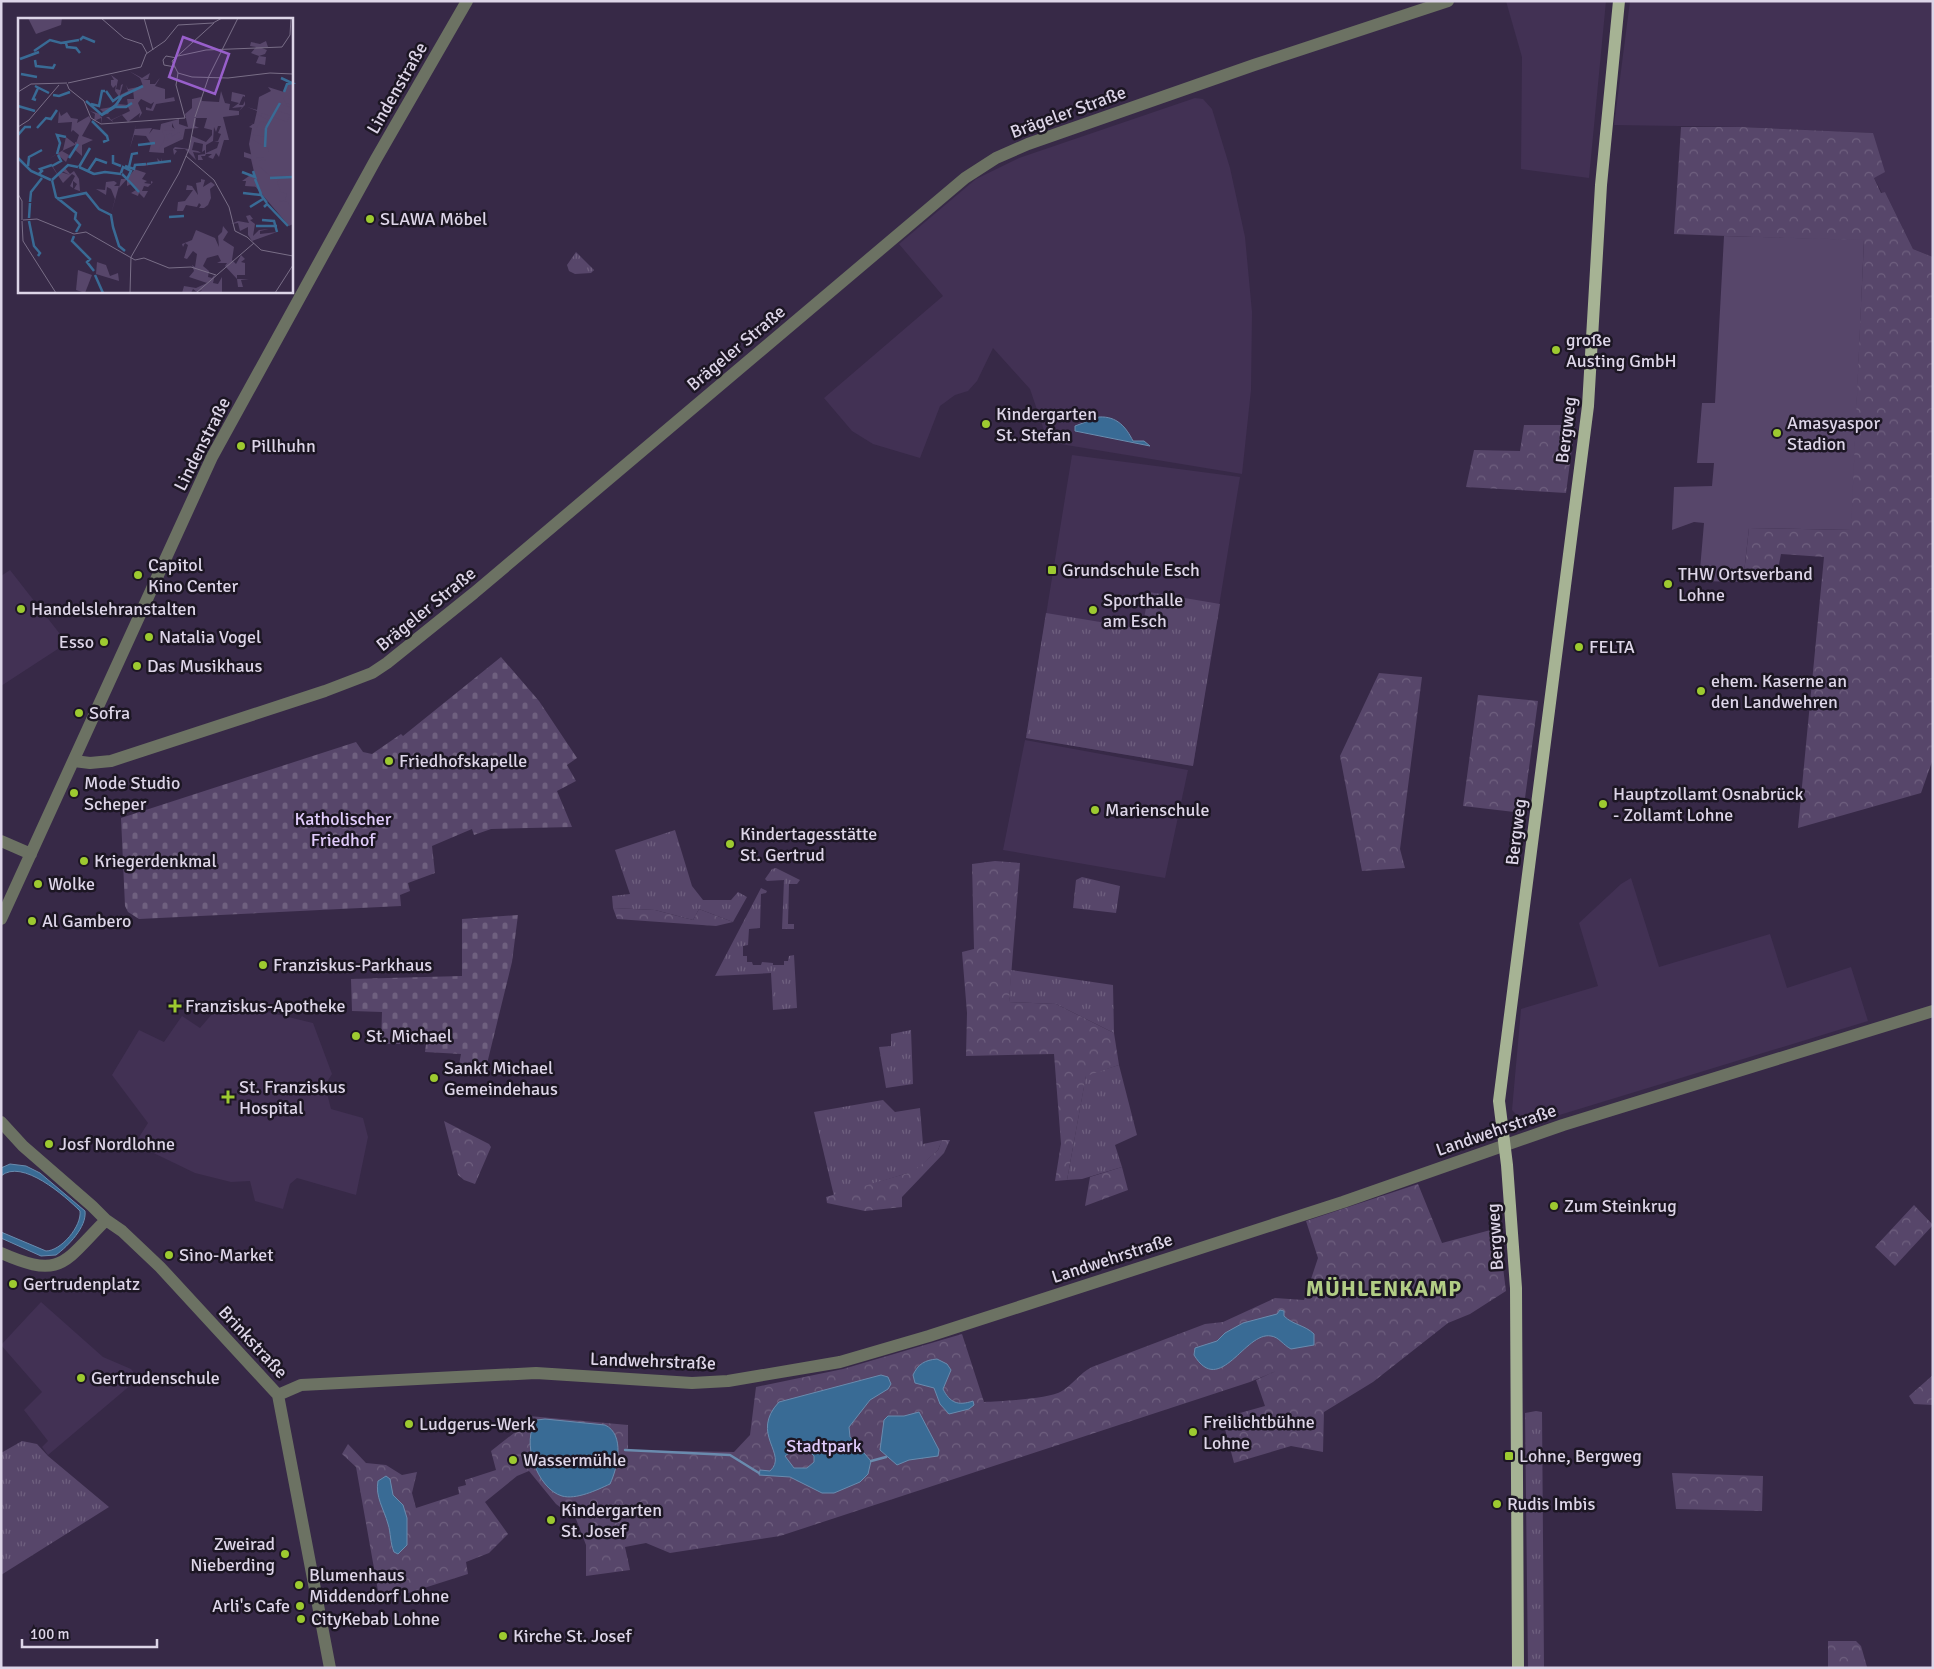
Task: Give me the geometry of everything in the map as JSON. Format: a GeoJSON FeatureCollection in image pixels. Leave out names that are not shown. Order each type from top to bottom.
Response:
{"type":"FeatureCollection","features":[{"type":"Feature","properties":{"kind":"main road","name":"Bergweg"},"geometry":{"type":"LineString","coordinates":[[1518,1668],[1516,1288],[1504,1145],[1500,1120],[1500,1088],[1588,406],[1601,185],[1619,1]]}},
{"type":"Feature","properties":{"kind":"street","name":"Lindenstraße"},"geometry":{"type":"LineString","coordinates":[[1,919],[212,457],[376,159],[467,1]]}},
{"type":"Feature","properties":{"kind":"street","name":"Brägeler Straße"},"geometry":{"type":"LineString","coordinates":[[74,761],[90,763],[111,761],[324,691],[372,673],[474,592],[965,178],[996,158],[1028,144],[1184,89],[1448,1]]}},
{"type":"Feature","properties":{"kind":"street"},"geometry":{"type":"LineString","coordinates":[[1,841],[31,854]]}},
{"type":"Feature","properties":{"kind":"street","name":"Landwehrstraße"},"geometry":{"type":"LineString","coordinates":[[278,1395],[300,1385],[523,1374],[692,1383],[728,1381],[840,1362],[913,1341],[1335,1204],[1504,1145],[1933,1011]]}},
{"type":"Feature","properties":{"kind":"street","name":"Brinkstraße"},"geometry":{"type":"LineString","coordinates":[[1,1122],[23,1146],[106,1220],[122,1231],[160,1267],[278,1395],[330,1668]]}},
{"type":"Feature","properties":{"kind":"street"},"geometry":{"type":"LineString","coordinates":[[1,1253],[23,1263],[48,1267],[64,1262],[106,1220]]}},
{"type":"Feature","properties":{"kind":"shaded area"},"geometry":{"type":"Polygon","coordinates":[[[1506,1],[1606,1],[1589,178],[1521,169],[1522,57],[1506,1]]]}},
{"type":"Feature","properties":{"kind":"shaded area"},"geometry":{"type":"Polygon","coordinates":[[[1630,1],[1933,1],[1933,257],[1913,249],[1885,192],[1882,193],[1874,178],[1873,133],[1741,127],[1614,125],[1630,1]]]}},
{"type":"Feature","properties":{"kind":"shaded area"},"geometry":{"type":"Polygon","coordinates":[[[1195,98],[1203,99],[1212,109],[1230,168],[1245,237],[1252,312],[1251,390],[1242,474],[1048,442],[1030,389],[993,348],[977,381],[968,391],[955,395],[940,406],[920,458],[873,444],[852,431],[824,398],[943,296],[899,244],[976,179],[1019,158],[1195,98]]]}},
{"type":"Feature","properties":{"kind":"shaded area"},"geometry":{"type":"Polygon","coordinates":[[[1072,455],[1240,477],[1193,766],[1026,738],[1072,455]]]}},
{"type":"Feature","properties":{"kind":"shaded area","name":"Handelslehranstalten"},"geometry":{"type":"Polygon","coordinates":[[[10,570],[67,643],[1,686],[1,576],[10,570]]]}},
{"type":"Feature","properties":{"kind":"shaded area","name":"Marienschule"},"geometry":{"type":"Polygon","coordinates":[[[1025,740],[1188,770],[1165,878],[1003,850],[1025,740]]]}},
{"type":"Feature","properties":{"kind":"shaded area"},"geometry":{"type":"Polygon","coordinates":[[[1631,878],[1659,967],[1770,934],[1787,988],[1851,967],[1868,1021],[1543,1120],[1523,1122],[1512,1110],[1521,1009],[1598,986],[1579,923],[1621,884],[1631,878]]]}},
{"type":"Feature","properties":{"kind":"shaded area","name":"St. Franziskus Hospital"},"geometry":{"type":"Polygon","coordinates":[[[219,1006],[255,1009],[313,1023],[332,1074],[325,1085],[331,1109],[363,1118],[368,1137],[356,1195],[297,1178],[290,1184],[283,1209],[255,1201],[250,1181],[231,1182],[195,1173],[137,1145],[136,1142],[148,1123],[112,1075],[139,1030],[164,1042],[182,1016],[200,1028],[219,1006]]]}},
{"type":"Feature","properties":{"kind":"shaded area","name":"Gertrudenschule"},"geometry":{"type":"Polygon","coordinates":[[[41,1302],[103,1357],[131,1369],[134,1373],[132,1384],[48,1455],[42,1447],[48,1441],[24,1410],[42,1392],[1,1345],[41,1302]]]}},
{"type":"Feature","properties":{"kind":"green space"},"geometry":{"type":"Polygon","coordinates":[[[1681,127],[1741,127],[1873,133],[1885,172],[1874,178],[1881,193],[1885,192],[1913,249],[1933,257],[1933,759],[1921,793],[1798,828],[1824,557],[1781,554],[1776,580],[1743,582],[1749,528],[1850,530],[1864,241],[1674,234],[1681,127]]]}},
{"type":"Feature","properties":{"kind":"green space","name":"Amasyaspor Stadion"},"geometry":{"type":"Polygon","coordinates":[[[1724,236],[1864,240],[1851,530],[1749,528],[1743,582],[1699,581],[1704,523],[1694,522],[1672,530],[1674,487],[1712,486],[1714,463],[1697,463],[1702,403],[1715,403],[1724,236]]]}},
{"type":"Feature","properties":{"kind":"green space"},"geometry":{"type":"Polygon","coordinates":[[[576,252],[594,270],[591,273],[575,274],[569,271],[567,265],[576,252]]]}},
{"type":"Feature","properties":{"kind":"green space"},"geometry":{"type":"Polygon","coordinates":[[[1524,425],[1575,425],[1566,493],[1466,487],[1474,450],[1520,451],[1524,425]]]}},
{"type":"Feature","properties":{"kind":"green space"},"geometry":{"type":"Polygon","coordinates":[[[1149,592],[1220,604],[1193,766],[1026,738],[1046,613],[1142,629],[1149,592]]]}},
{"type":"Feature","properties":{"kind":"green space","name":"Katholischer Friedhof"},"geometry":{"type":"Polygon","coordinates":[[[501,657],[539,701],[577,758],[567,765],[576,781],[557,791],[572,827],[491,829],[474,835],[472,829],[432,846],[435,873],[408,883],[410,891],[400,895],[401,906],[139,919],[128,912],[125,906],[121,818],[356,742],[363,752],[372,754],[401,734],[403,736],[501,657]]]}},
{"type":"Feature","properties":{"kind":"green space"},"geometry":{"type":"Polygon","coordinates":[[[1379,673],[1422,677],[1400,849],[1405,868],[1362,871],[1340,756],[1379,673]]]}},
{"type":"Feature","properties":{"kind":"green space"},"geometry":{"type":"Polygon","coordinates":[[[1478,695],[1538,701],[1523,813],[1463,806],[1478,695]]]}},
{"type":"Feature","properties":{"kind":"green space"},"geometry":{"type":"Polygon","coordinates":[[[675,830],[692,886],[703,900],[731,900],[738,892],[747,897],[733,922],[699,909],[693,920],[655,910],[613,908],[612,896],[630,894],[615,850],[675,830]]]}},
{"type":"Feature","properties":{"kind":"green space"},"geometry":{"type":"Polygon","coordinates":[[[995,861],[1020,863],[1009,1002],[1056,1004],[1114,1033],[1119,1065],[1086,1076],[1067,1180],[1055,1181],[1061,1144],[1054,1054],[966,1056],[967,1013],[962,952],[974,949],[972,864],[995,861]]]}},
{"type":"Feature","properties":{"kind":"green space"},"geometry":{"type":"Polygon","coordinates":[[[776,868],[800,880],[797,884],[789,884],[788,924],[794,924],[794,929],[782,929],[784,880],[767,881],[765,879],[772,869],[776,868]]]}},
{"type":"Feature","properties":{"kind":"green space"},"geometry":{"type":"Polygon","coordinates":[[[1082,877],[1120,886],[1116,913],[1073,908],[1076,880],[1082,877]]]}},
{"type":"Feature","properties":{"kind":"green space"},"geometry":{"type":"Polygon","coordinates":[[[761,888],[767,891],[761,894],[760,928],[749,929],[748,945],[743,946],[743,956],[747,956],[747,962],[752,962],[753,965],[761,965],[762,962],[784,965],[784,961],[788,961],[789,956],[794,955],[797,1008],[773,1010],[771,973],[715,976],[761,888]]]}},
{"type":"Feature","properties":{"kind":"green space"},"geometry":{"type":"Polygon","coordinates":[[[613,908],[655,910],[693,920],[699,909],[733,922],[716,926],[617,919],[613,908]]]}},
{"type":"Feature","properties":{"kind":"green space"},"geometry":{"type":"Polygon","coordinates":[[[518,915],[512,962],[484,1076],[458,1070],[461,1054],[425,1052],[426,1044],[381,1044],[382,1012],[352,1011],[351,979],[462,976],[462,919],[518,915]]]}},
{"type":"Feature","properties":{"kind":"green space"},"geometry":{"type":"Polygon","coordinates":[[[1011,970],[1113,985],[1114,1033],[1056,1004],[1009,1002],[1011,970]]]}},
{"type":"Feature","properties":{"kind":"green space"},"geometry":{"type":"Polygon","coordinates":[[[911,1030],[913,1084],[886,1088],[879,1047],[891,1046],[891,1034],[911,1030]]]}},
{"type":"Feature","properties":{"kind":"green space"},"geometry":{"type":"Polygon","coordinates":[[[1119,1065],[1137,1135],[1115,1145],[1122,1167],[1082,1179],[1067,1180],[1086,1075],[1119,1065]]]}},
{"type":"Feature","properties":{"kind":"green space"},"geometry":{"type":"Polygon","coordinates":[[[883,1100],[895,1112],[920,1108],[923,1144],[942,1140],[938,1150],[912,1174],[908,1173],[834,1196],[814,1112],[883,1100]]]}},
{"type":"Feature","properties":{"kind":"green space"},"geometry":{"type":"Polygon","coordinates":[[[444,1121],[489,1144],[491,1147],[475,1184],[464,1180],[458,1175],[444,1121]]]}},
{"type":"Feature","properties":{"kind":"green space"},"geometry":{"type":"Polygon","coordinates":[[[942,1140],[950,1140],[944,1153],[902,1197],[902,1207],[865,1211],[827,1203],[826,1197],[912,1173],[938,1150],[942,1140]]]}},
{"type":"Feature","properties":{"kind":"green space"},"geometry":{"type":"Polygon","coordinates":[[[1122,1167],[1128,1190],[1085,1206],[1090,1177],[1122,1167]]]}},
{"type":"Feature","properties":{"kind":"green space","name":"Stadtpark"},"geometry":{"type":"Polygon","coordinates":[[[1418,1184],[1442,1243],[1498,1228],[1506,1291],[1470,1314],[1448,1323],[1373,1382],[1324,1412],[1323,1452],[1291,1446],[1234,1463],[1222,1418],[1265,1406],[1256,1380],[1276,1371],[1250,1382],[780,1536],[670,1553],[646,1543],[625,1547],[630,1570],[586,1576],[586,1545],[576,1519],[556,1504],[529,1471],[517,1476],[485,1502],[508,1534],[489,1553],[466,1562],[468,1574],[380,1602],[356,1467],[342,1454],[348,1444],[366,1463],[386,1465],[402,1475],[417,1472],[412,1493],[416,1508],[459,1494],[458,1487],[466,1485],[465,1480],[496,1470],[491,1451],[528,1422],[529,1416],[628,1425],[628,1450],[734,1452],[750,1435],[756,1387],[843,1369],[962,1334],[984,1402],[1056,1394],[1092,1367],[1205,1324],[1223,1322],[1275,1298],[1304,1300],[1318,1258],[1306,1221],[1418,1184]]]}},
{"type":"Feature","properties":{"kind":"green space"},"geometry":{"type":"Polygon","coordinates":[[[1914,1205],[1933,1225],[1895,1266],[1875,1247],[1914,1205]]]}},
{"type":"Feature","properties":{"kind":"green space"},"geometry":{"type":"Polygon","coordinates":[[[1933,1375],[1933,1405],[1914,1404],[1909,1396],[1933,1375]]]}},
{"type":"Feature","properties":{"kind":"green space"},"geometry":{"type":"Polygon","coordinates":[[[1542,1412],[1544,1668],[1528,1668],[1525,1413],[1542,1412]]]}},
{"type":"Feature","properties":{"kind":"green space"},"geometry":{"type":"Polygon","coordinates":[[[22,1441],[37,1444],[48,1456],[109,1507],[1,1575],[1,1453],[22,1441]]]}},
{"type":"Feature","properties":{"kind":"green space"},"geometry":{"type":"Polygon","coordinates":[[[1672,1473],[1763,1476],[1762,1511],[1676,1509],[1672,1473]]]}},
{"type":"Feature","properties":{"kind":"green space"},"geometry":{"type":"Polygon","coordinates":[[[1828,1641],[1856,1641],[1861,1646],[1867,1667],[1828,1668],[1828,1641]]]}},
{"type":"Feature","properties":{"kind":"water"},"geometry":{"type":"Polygon","coordinates":[[[1099,417],[1116,420],[1124,427],[1133,441],[1144,441],[1150,446],[1075,431],[1075,426],[1099,417]]]}},
{"type":"Feature","properties":{"kind":"water"},"geometry":{"type":"Polygon","coordinates":[[[10,1164],[26,1166],[40,1173],[85,1211],[85,1217],[80,1230],[66,1247],[56,1255],[41,1256],[1,1238],[1,1232],[46,1251],[52,1250],[69,1237],[78,1224],[80,1217],[80,1211],[43,1181],[20,1172],[10,1172],[1,1176],[1,1168],[10,1164]]]}},
{"type":"Feature","properties":{"kind":"water"},"geometry":{"type":"Polygon","coordinates":[[[1280,1310],[1284,1311],[1284,1316],[1288,1319],[1314,1334],[1314,1345],[1291,1349],[1274,1337],[1261,1337],[1223,1367],[1213,1369],[1204,1366],[1194,1355],[1195,1348],[1217,1341],[1225,1333],[1243,1323],[1277,1314],[1280,1310]]]}},
{"type":"Feature","properties":{"kind":"water"},"geometry":{"type":"Polygon","coordinates":[[[937,1359],[947,1364],[951,1370],[943,1389],[946,1394],[955,1402],[973,1401],[974,1405],[969,1409],[949,1414],[940,1404],[934,1388],[915,1383],[913,1375],[917,1368],[929,1360],[937,1359]]]}},
{"type":"Feature","properties":{"kind":"water"},"geometry":{"type":"Polygon","coordinates":[[[881,1375],[888,1377],[891,1384],[888,1389],[870,1400],[849,1427],[850,1437],[871,1461],[868,1474],[860,1482],[834,1493],[822,1493],[790,1477],[759,1475],[760,1470],[770,1471],[775,1464],[768,1433],[768,1424],[771,1413],[779,1402],[881,1375]],[[792,1451],[785,1456],[794,1468],[807,1468],[814,1462],[814,1456],[809,1451],[792,1451]]]}},
{"type":"Feature","properties":{"kind":"water"},"geometry":{"type":"Polygon","coordinates":[[[919,1412],[939,1450],[938,1456],[909,1460],[897,1465],[880,1450],[884,1420],[888,1416],[904,1416],[919,1412]]]}},
{"type":"Feature","properties":{"kind":"water"},"geometry":{"type":"Polygon","coordinates":[[[545,1419],[605,1425],[611,1429],[615,1436],[618,1452],[610,1484],[586,1494],[568,1497],[553,1492],[545,1484],[534,1463],[530,1439],[532,1429],[537,1420],[545,1419]]]}},
{"type":"Feature","properties":{"kind":"water"},"geometry":{"type":"Polygon","coordinates":[[[386,1476],[390,1479],[393,1495],[403,1505],[407,1518],[407,1545],[398,1554],[393,1549],[389,1527],[380,1503],[377,1487],[378,1481],[386,1476]]]}},
{"type":"Feature","properties":{"kind":"waterway"},"geometry":{"type":"LineString","coordinates":[[625,1450],[730,1455],[759,1473]]}},
{"type":"Feature","properties":{"kind":"waterway"},"geometry":{"type":"LineString","coordinates":[[871,1461],[886,1457]]}},
{"type":"Feature","properties":{"kind":"place","name":"SLAWA Möbel"},"geometry":{"type":"Point","coordinates":[370,219]}},
{"type":"Feature","properties":{"kind":"place","name":"große Austing GmbH"},"geometry":{"type":"Point","coordinates":[1556,350]}},
{"type":"Feature","properties":{"kind":"place","name":"Kindergarten St. Stefan"},"geometry":{"type":"Point","coordinates":[986,424]}},
{"type":"Feature","properties":{"kind":"place","name":"Amasyaspor Stadion"},"geometry":{"type":"Point","coordinates":[1777,433]}},
{"type":"Feature","properties":{"kind":"place","name":"Pillhuhn"},"geometry":{"type":"Point","coordinates":[241,446]}},
{"type":"Feature","properties":{"kind":"place","name":"Grundschule Esch"},"geometry":{"type":"Point","coordinates":[1052,570]}},
{"type":"Feature","properties":{"kind":"place","name":"Capitol Kino Center"},"geometry":{"type":"Point","coordinates":[138,575]}},
{"type":"Feature","properties":{"kind":"place","name":"THW Ortsverband Lohne"},"geometry":{"type":"Point","coordinates":[1668,584]}},
{"type":"Feature","properties":{"kind":"place","name":"Handelslehranstalten"},"geometry":{"type":"Point","coordinates":[21,609]}},
{"type":"Feature","properties":{"kind":"place","name":"Sporthalle am Esch"},"geometry":{"type":"Point","coordinates":[1093,610]}},
{"type":"Feature","properties":{"kind":"place","name":"Natalia Vogel"},"geometry":{"type":"Point","coordinates":[149,637]}},
{"type":"Feature","properties":{"kind":"place","name":"Esso"},"geometry":{"type":"Point","coordinates":[104,642]}},
{"type":"Feature","properties":{"kind":"place","name":"FELTA"},"geometry":{"type":"Point","coordinates":[1579,647]}},
{"type":"Feature","properties":{"kind":"place","name":"Das Musikhaus"},"geometry":{"type":"Point","coordinates":[137,666]}},
{"type":"Feature","properties":{"kind":"place","name":"ehem. Kaserne an den Landwehren"},"geometry":{"type":"Point","coordinates":[1701,691]}},
{"type":"Feature","properties":{"kind":"place","name":"Sofra"},"geometry":{"type":"Point","coordinates":[79,713]}},
{"type":"Feature","properties":{"kind":"place","name":"Friedhofskapelle"},"geometry":{"type":"Point","coordinates":[389,761]}},
{"type":"Feature","properties":{"kind":"place","name":"Mode Studio Scheper"},"geometry":{"type":"Point","coordinates":[74,793]}},
{"type":"Feature","properties":{"kind":"place","name":"Hauptzollamt Osnabrück - Zollamt Lohne"},"geometry":{"type":"Point","coordinates":[1603,804]}},
{"type":"Feature","properties":{"kind":"place","name":"Marienschule"},"geometry":{"type":"Point","coordinates":[1095,810]}},
{"type":"Feature","properties":{"kind":"place","name":"Kindertagesstätte St. Gertrud"},"geometry":{"type":"Point","coordinates":[730,844]}},
{"type":"Feature","properties":{"kind":"place","name":"Kriegerdenkmal"},"geometry":{"type":"Point","coordinates":[84,861]}},
{"type":"Feature","properties":{"kind":"place","name":"Wolke"},"geometry":{"type":"Point","coordinates":[38,884]}},
{"type":"Feature","properties":{"kind":"place","name":"Al Gambero"},"geometry":{"type":"Point","coordinates":[32,921]}},
{"type":"Feature","properties":{"kind":"place","name":"Franziskus-Parkhaus"},"geometry":{"type":"Point","coordinates":[263,965]}},
{"type":"Feature","properties":{"kind":"place","name":"Franziskus-Apotheke"},"geometry":{"type":"Point","coordinates":[175,1006]}},
{"type":"Feature","properties":{"kind":"place","name":"St. Michael"},"geometry":{"type":"Point","coordinates":[356,1036]}},
{"type":"Feature","properties":{"kind":"place","name":"Sankt Michael Gemeindehaus"},"geometry":{"type":"Point","coordinates":[434,1078]}},
{"type":"Feature","properties":{"kind":"place","name":"St. Franziskus Hospital"},"geometry":{"type":"Point","coordinates":[228,1097]}},
{"type":"Feature","properties":{"kind":"place","name":"Josf Nordlohne"},"geometry":{"type":"Point","coordinates":[49,1144]}},
{"type":"Feature","properties":{"kind":"place","name":"Zum Steinkrug"},"geometry":{"type":"Point","coordinates":[1554,1206]}},
{"type":"Feature","properties":{"kind":"place","name":"Sino-Market"},"geometry":{"type":"Point","coordinates":[169,1255]}},
{"type":"Feature","properties":{"kind":"place","name":"Gertrudenplatz"},"geometry":{"type":"Point","coordinates":[13,1284]}},
{"type":"Feature","properties":{"kind":"place","name":"Gertrudenschule"},"geometry":{"type":"Point","coordinates":[81,1378]}},
{"type":"Feature","properties":{"kind":"place","name":"Ludgerus-Werk"},"geometry":{"type":"Point","coordinates":[409,1424]}},
{"type":"Feature","properties":{"kind":"place","name":"Freilichtbühne Lohne"},"geometry":{"type":"Point","coordinates":[1193,1432]}},
{"type":"Feature","properties":{"kind":"place","name":"Lohne, Bergweg"},"geometry":{"type":"Point","coordinates":[1509,1456]}},
{"type":"Feature","properties":{"kind":"place","name":"Wassermühle"},"geometry":{"type":"Point","coordinates":[513,1460]}},
{"type":"Feature","properties":{"kind":"place","name":"Rudis Imbis"},"geometry":{"type":"Point","coordinates":[1497,1504]}},
{"type":"Feature","properties":{"kind":"place","name":"Kindergarten St. Josef"},"geometry":{"type":"Point","coordinates":[551,1520]}},
{"type":"Feature","properties":{"kind":"place","name":"Zweirad Nieberding"},"geometry":{"type":"Point","coordinates":[285,1554]}},
{"type":"Feature","properties":{"kind":"place","name":"Blumenhaus Middendorf Lohne"},"geometry":{"type":"Point","coordinates":[299,1585]}},
{"type":"Feature","properties":{"kind":"place","name":"Arli's Cafe"},"geometry":{"type":"Point","coordinates":[300,1606]}},
{"type":"Feature","properties":{"kind":"place","name":"CityKebab Lohne"},"geometry":{"type":"Point","coordinates":[301,1619]}},
{"type":"Feature","properties":{"kind":"place","name":"Kirche St. Josef"},"geometry":{"type":"Point","coordinates":[503,1636]}},
{"type":"Feature","properties":{"kind":"district","name":"MÜHLENKAMP"},"geometry":{"type":"Point","coordinates":[1384,1288]}}]}
